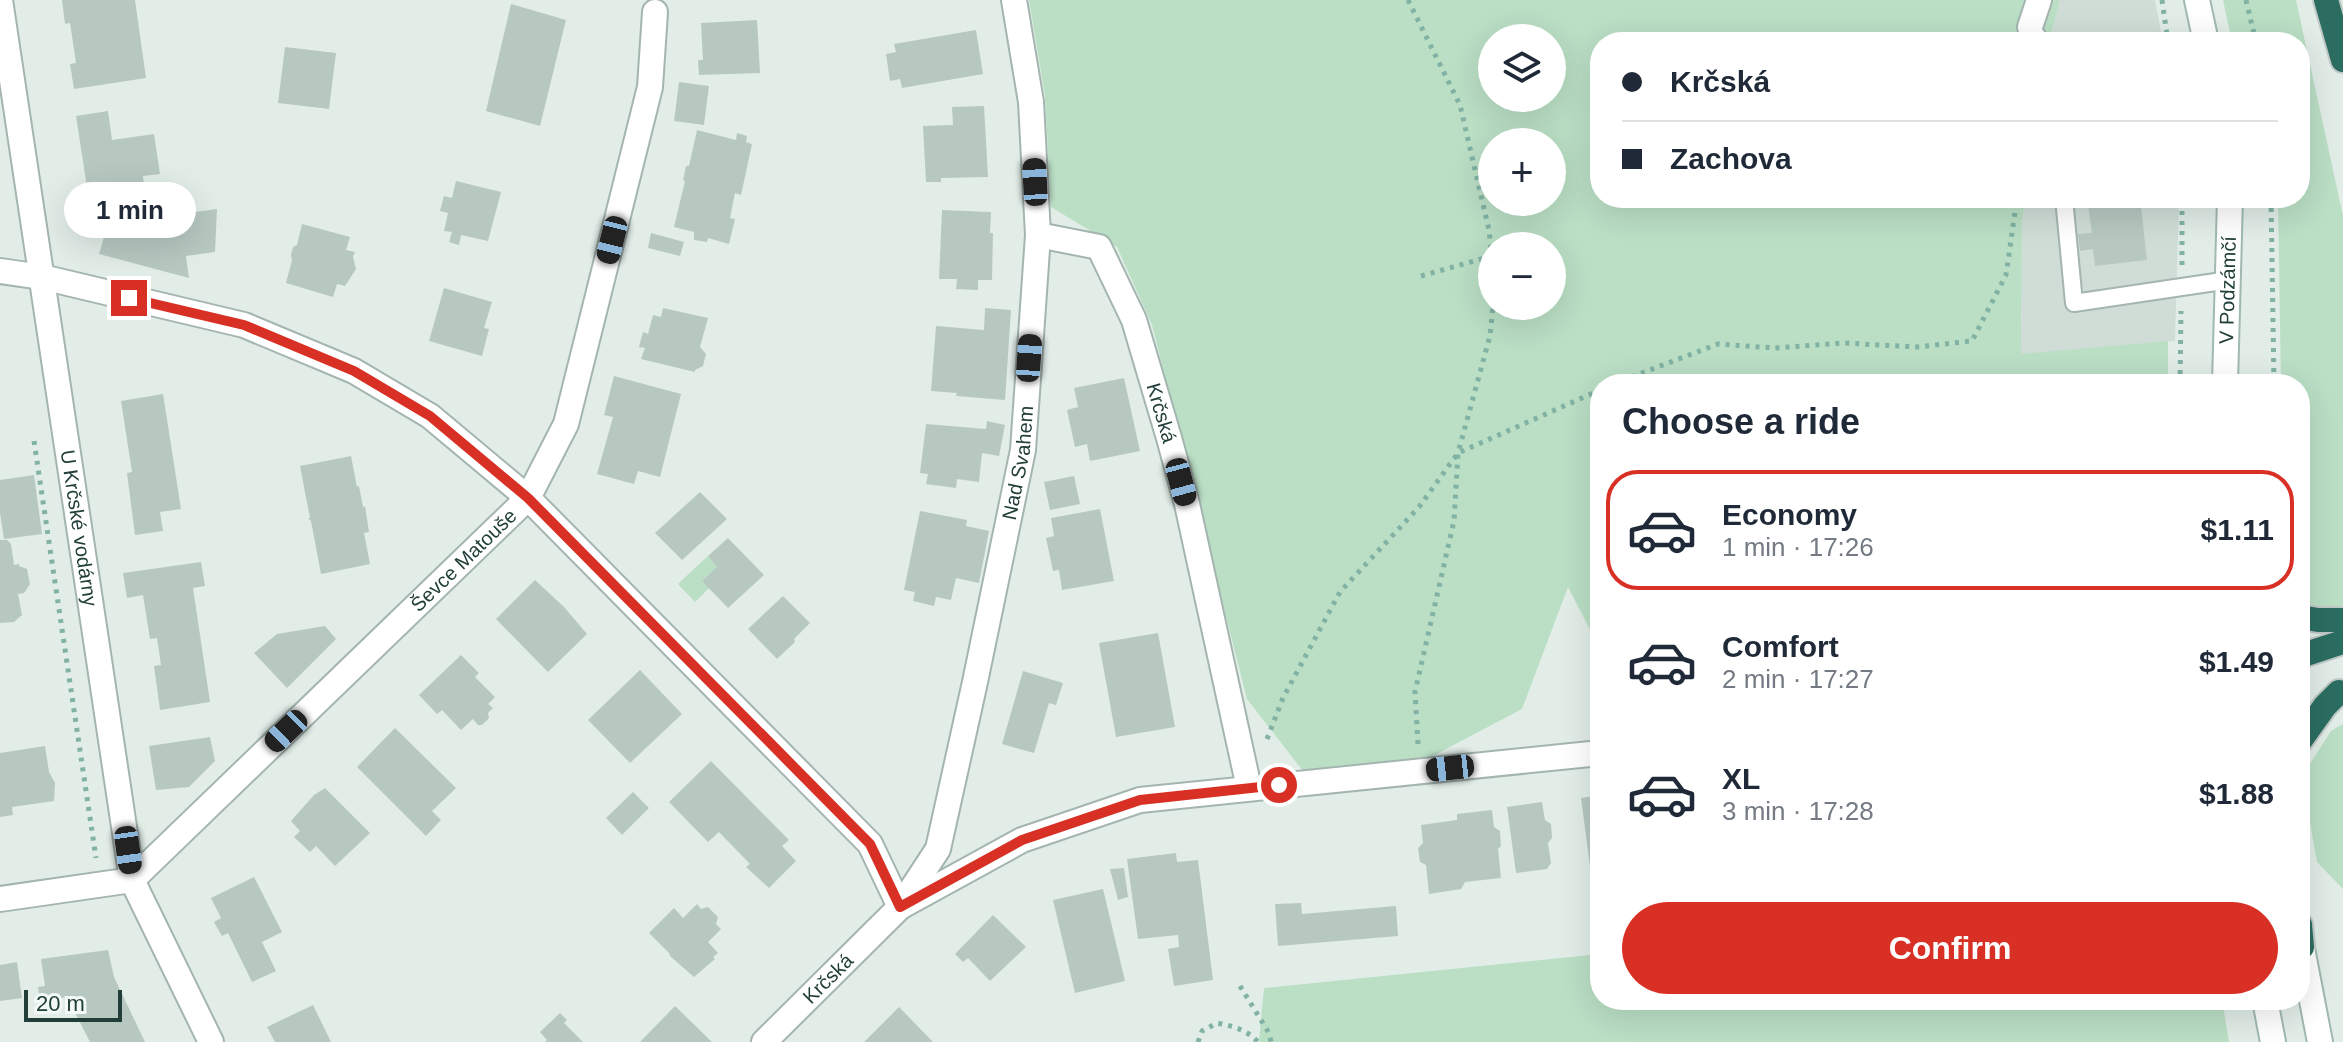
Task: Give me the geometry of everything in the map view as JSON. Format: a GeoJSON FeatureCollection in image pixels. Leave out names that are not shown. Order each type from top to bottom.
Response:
{"type":"FeatureCollection","features":[{"type":"Feature","properties":{"kind":"highway"},"geometry":{"type":"LineString","coordinates":[[2326,0],[2343,60]]}},
{"type":"Feature","properties":{"kind":"highway"},"geometry":{"type":"LineString","coordinates":[[2310,619],[2343,620]]}},
{"type":"Feature","properties":{"kind":"highway"},"geometry":{"type":"LineString","coordinates":[[2310,653],[2343,642]]}},
{"type":"Feature","properties":{"kind":"highway"},"geometry":{"type":"LineString","coordinates":[[2310,701],[2341,691]]}},
{"type":"Feature","properties":{"kind":"highway"},"geometry":{"type":"LineString","coordinates":[[2310,727],[2341,691]]}},
{"type":"Feature","properties":{"kind":"street","name":"U Krčské vodárny"},"geometry":{"type":"LineString","coordinates":[[0,0],[132,880],[211,1042]]}},
{"type":"Feature","properties":{"kind":"street","name":"Nad Svahem"},"geometry":{"type":"LineString","coordinates":[[900,907],[938,849],[1023,450],[1038,235],[1031,102],[1014,0]]}},
{"type":"Feature","properties":{"kind":"street"},"geometry":{"type":"LineString","coordinates":[[2036,32],[2039,0]]}},
{"type":"Feature","properties":{"kind":"street"},"geometry":{"type":"LineString","coordinates":[[2197,0],[2204,32]]}},
{"type":"Feature","properties":{"kind":"street","name":"Ševce Matouše"},"geometry":{"type":"LineString","coordinates":[[132,880],[528,498],[566,424],[650,87],[655,12]]}},
{"type":"Feature","properties":{"kind":"street","name":"V Podzámčí"},"geometry":{"type":"LineString","coordinates":[[2225,374],[2230,208]]}},
{"type":"Feature","properties":{"kind":"street","name":"Krčská"},"geometry":{"type":"LineString","coordinates":[[1038,235],[1099,247],[1134,320],[1187,504],[1249,788]]}},
{"type":"Feature","properties":{"kind":"street"},"geometry":{"type":"LineString","coordinates":[[0,271],[42,277],[244,325],[354,371],[430,416],[528,498],[870,844],[900,907]]}},
{"type":"Feature","properties":{"kind":"street","name":"Krčská"},"geometry":{"type":"LineString","coordinates":[[764,1042],[900,907],[1022,840],[1140,800],[1590,754]]}},
{"type":"Feature","properties":{"kind":"street"},"geometry":{"type":"LineString","coordinates":[[0,899],[132,880]]}},
{"type":"Feature","properties":{"kind":"street"},"geometry":{"type":"LineString","coordinates":[[2310,987],[2320,1042]]}},
{"type":"Feature","properties":{"kind":"street"},"geometry":{"type":"LineString","coordinates":[[2267,1010],[2273,1042]]}},
{"type":"Feature","properties":{"kind":"lane"},"geometry":{"type":"LineString","coordinates":[[2065,208],[2074,303],[2229,280]]}},
{"type":"Feature","properties":{"kind":"path"},"geometry":{"type":"LineString","coordinates":[[1408,0],[1460,105],[1489,232]]}},
{"type":"Feature","properties":{"kind":"path"},"geometry":{"type":"LineString","coordinates":[[2162,0],[2167,32]]}},
{"type":"Feature","properties":{"kind":"path"},"geometry":{"type":"LineString","coordinates":[[2246,0],[2254,32]]}},
{"type":"Feature","properties":{"kind":"path"},"geometry":{"type":"LineString","coordinates":[[1639,374],[1718,344],[1775,348],[1844,343],[1917,347],[1972,341],[2006,275],[2016,208]]}},
{"type":"Feature","properties":{"kind":"path"},"geometry":{"type":"LineString","coordinates":[[2271,208],[2274,374]]}},
{"type":"Feature","properties":{"kind":"path"},"geometry":{"type":"LineString","coordinates":[[1421,276],[1478,261]]}},
{"type":"Feature","properties":{"kind":"path"},"geometry":{"type":"LineString","coordinates":[[1420,771],[1415,692],[1454,521],[1458,453],[1492,320]]}},
{"type":"Feature","properties":{"kind":"path"},"geometry":{"type":"LineString","coordinates":[[1249,788],[1283,698],[1340,592],[1419,507],[1458,453],[1590,394]]}},
{"type":"Feature","properties":{"kind":"path"},"geometry":{"type":"LineString","coordinates":[[33,432],[98,871]]}},
{"type":"Feature","properties":{"kind":"path"},"geometry":{"type":"LineString","coordinates":[[1240,986],[1269,1033],[1271,1042]]}},
{"type":"Feature","properties":{"kind":"path"},"geometry":{"type":"LineString","coordinates":[[1198,1042],[1202,1031],[1217,1023],[1235,1026],[1258,1042]]}},
{"type":"Feature","properties":{"kind":"shaded area"},"geometry":{"type":"Polygon","coordinates":[[[2060,0],[2155,0],[2161,32],[2052,32],[2060,0]]]}},
{"type":"Feature","properties":{"kind":"shaded area"},"geometry":{"type":"Polygon","coordinates":[[[2024,208],[2179,208],[2175,341],[2021,355],[2024,208]]]}},
{"type":"Feature","properties":{"kind":"green space"},"geometry":{"type":"Polygon","coordinates":[[[1029,0],[2060,0],[2052,32],[1590,32],[1590,208],[2024,208],[2021,354],[2168,341],[2168,374],[1590,374],[1590,630],[1568,587],[1522,709],[1425,760],[1303,771],[1247,699],[1152,325],[1117,247],[1051,207],[1045,96],[1029,0]]]}},
{"type":"Feature","properties":{"kind":"green space"},"geometry":{"type":"Polygon","coordinates":[[[2223,0],[2296,0],[2303,32],[2230,32],[2223,0]]]}},
{"type":"Feature","properties":{"kind":"green space"},"geometry":{"type":"Polygon","coordinates":[[[2310,64],[2343,216],[2343,608],[2325,609],[2310,604],[2310,374],[2281,374],[2278,208],[2310,208],[2310,64]]]}},
{"type":"Feature","properties":{"kind":"green space"},"geometry":{"type":"Polygon","coordinates":[[[708,556],[717,567],[702,581],[709,588],[695,602],[678,584],[708,556]]]}},
{"type":"Feature","properties":{"kind":"green space"},"geometry":{"type":"Polygon","coordinates":[[[2343,724],[2343,889],[2317,862],[2310,822],[2310,764],[2331,731],[2343,724]]]}},
{"type":"Feature","properties":{"kind":"green space"},"geometry":{"type":"Polygon","coordinates":[[[1590,955],[1590,1010],[2224,1010],[2229,1042],[1259,1042],[1264,988],[1590,955]]]}},
{"type":"Feature","properties":{"kind":"building"},"geometry":{"type":"Polygon","coordinates":[[[62,0],[135,0],[146,78],[74,89],[70,64],[76,63],[70,23],[65,24],[62,0]]]}},
{"type":"Feature","properties":{"kind":"building"},"geometry":{"type":"Polygon","coordinates":[[[511,4],[566,20],[540,126],[486,111],[511,4]]]}},
{"type":"Feature","properties":{"kind":"building"},"geometry":{"type":"Polygon","coordinates":[[[757,20],[760,73],[699,75],[698,60],[703,60],[701,23],[757,20]]]}},
{"type":"Feature","properties":{"kind":"building"},"geometry":{"type":"Polygon","coordinates":[[[976,30],[983,74],[902,88],[900,79],[890,81],[886,54],[896,52],[894,44],[976,30]]]}},
{"type":"Feature","properties":{"kind":"building"},"geometry":{"type":"Polygon","coordinates":[[[285,47],[336,53],[329,109],[278,103],[285,47]]]}},
{"type":"Feature","properties":{"kind":"building"},"geometry":{"type":"Polygon","coordinates":[[[679,82],[709,86],[704,125],[674,121],[679,82]]]}},
{"type":"Feature","properties":{"kind":"building"},"geometry":{"type":"Polygon","coordinates":[[[984,106],[988,177],[941,178],[941,182],[926,182],[923,126],[953,125],[952,107],[984,106]]]}},
{"type":"Feature","properties":{"kind":"building"},"geometry":{"type":"Polygon","coordinates":[[[108,111],[112,140],[154,134],[160,174],[143,176],[149,230],[168,227],[166,216],[217,209],[215,252],[186,256],[189,278],[99,254],[106,230],[114,232],[112,225],[99,226],[96,206],[90,207],[76,116],[108,111]]]}},
{"type":"Feature","properties":{"kind":"building"},"geometry":{"type":"Polygon","coordinates":[[[697,130],[736,140],[737,133],[747,136],[746,142],[752,144],[741,195],[735,193],[730,218],[735,219],[729,244],[708,238],[707,242],[694,240],[694,232],[674,227],[697,130]]]}},
{"type":"Feature","properties":{"kind":"building"},"geometry":{"type":"Polygon","coordinates":[[[456,181],[501,192],[488,241],[461,235],[459,245],[449,242],[452,232],[444,231],[448,213],[440,211],[444,196],[452,198],[456,181]]]}},
{"type":"Feature","properties":{"kind":"building"},"geometry":{"type":"Polygon","coordinates":[[[2088,208],[2141,208],[2147,260],[2095,266],[2093,249],[2080,251],[2078,234],[2092,233],[2088,208]]]}},
{"type":"Feature","properties":{"kind":"building"},"geometry":{"type":"Polygon","coordinates":[[[942,210],[991,212],[992,280],[978,280],[978,290],[956,289],[957,279],[939,279],[942,210]]]}},
{"type":"Feature","properties":{"kind":"building"},"geometry":{"type":"Polygon","coordinates":[[[302,224],[350,237],[346,250],[355,252],[356,269],[345,286],[337,284],[333,297],[286,283],[293,247],[297,245],[302,224]]]}},
{"type":"Feature","properties":{"kind":"building"},"geometry":{"type":"Polygon","coordinates":[[[651,233],[684,242],[680,256],[648,248],[651,233]]]}},
{"type":"Feature","properties":{"kind":"building"},"geometry":{"type":"Polygon","coordinates":[[[444,288],[492,302],[484,328],[489,329],[482,356],[429,341],[444,288]]]}},
{"type":"Feature","properties":{"kind":"building"},"geometry":{"type":"Polygon","coordinates":[[[663,308],[708,318],[700,347],[706,354],[703,366],[695,372],[641,359],[645,348],[639,347],[643,332],[648,334],[653,315],[661,317],[663,308]]]}},
{"type":"Feature","properties":{"kind":"building"},"geometry":{"type":"Polygon","coordinates":[[[985,308],[1011,310],[1005,400],[931,391],[936,326],[984,330],[985,308]]]}},
{"type":"Feature","properties":{"kind":"building"},"geometry":{"type":"Polygon","coordinates":[[[614,376],[681,394],[660,477],[638,471],[634,484],[597,474],[613,417],[604,415],[614,376]]]}},
{"type":"Feature","properties":{"kind":"building"},"geometry":{"type":"Polygon","coordinates":[[[1124,378],[1140,451],[1090,461],[1087,444],[1075,447],[1067,410],[1078,407],[1074,388],[1124,378]]]}},
{"type":"Feature","properties":{"kind":"building"},"geometry":{"type":"Polygon","coordinates":[[[163,394],[181,509],[160,512],[163,531],[135,535],[127,473],[132,472],[121,401],[163,394]]]}},
{"type":"Feature","properties":{"kind":"building"},"geometry":{"type":"Polygon","coordinates":[[[987,421],[1005,425],[999,456],[982,453],[979,482],[957,479],[956,488],[926,484],[928,474],[920,473],[926,424],[986,429],[987,421]]]}},
{"type":"Feature","properties":{"kind":"building"},"geometry":{"type":"Polygon","coordinates":[[[351,456],[357,487],[365,506],[369,532],[364,533],[370,564],[321,574],[300,466],[351,456]]]}},
{"type":"Feature","properties":{"kind":"building"},"geometry":{"type":"Polygon","coordinates":[[[34,475],[42,534],[4,539],[0,480],[34,475]]]}},
{"type":"Feature","properties":{"kind":"building"},"geometry":{"type":"Polygon","coordinates":[[[1074,476],[1080,504],[1050,510],[1044,482],[1074,476]]]}},
{"type":"Feature","properties":{"kind":"building"},"geometry":{"type":"Polygon","coordinates":[[[700,492],[727,519],[682,560],[655,533],[700,492]]]}},
{"type":"Feature","properties":{"kind":"building"},"geometry":{"type":"Polygon","coordinates":[[[1100,509],[1114,581],[1062,590],[1059,570],[1053,571],[1046,538],[1054,536],[1051,518],[1100,509]]]}},
{"type":"Feature","properties":{"kind":"building"},"geometry":{"type":"Polygon","coordinates":[[[920,511],[967,520],[966,526],[989,531],[979,583],[956,578],[951,600],[936,597],[934,606],[913,601],[915,592],[904,590],[920,511]]]}},
{"type":"Feature","properties":{"kind":"building"},"geometry":{"type":"Polygon","coordinates":[[[728,538],[764,575],[728,608],[702,581],[717,567],[708,556],[728,538]]]}},
{"type":"Feature","properties":{"kind":"building"},"geometry":{"type":"Polygon","coordinates":[[[0,540],[11,544],[14,565],[19,564],[27,569],[30,584],[24,593],[18,594],[22,615],[14,622],[0,623],[0,540]]]}},
{"type":"Feature","properties":{"kind":"building"},"geometry":{"type":"Polygon","coordinates":[[[201,562],[205,586],[193,588],[210,702],[160,710],[154,666],[161,665],[157,638],[150,639],[143,595],[127,598],[123,573],[201,562]]]}},
{"type":"Feature","properties":{"kind":"building"},"geometry":{"type":"Polygon","coordinates":[[[535,580],[587,634],[548,672],[496,619],[535,580]]]}},
{"type":"Feature","properties":{"kind":"building"},"geometry":{"type":"Polygon","coordinates":[[[783,596],[810,623],[777,659],[748,629],[783,596]]]}},
{"type":"Feature","properties":{"kind":"building"},"geometry":{"type":"Polygon","coordinates":[[[325,626],[336,639],[287,688],[254,653],[277,634],[325,626]]]}},
{"type":"Feature","properties":{"kind":"building"},"geometry":{"type":"Polygon","coordinates":[[[1158,633],[1175,727],[1116,737],[1099,643],[1158,633]]]}},
{"type":"Feature","properties":{"kind":"building"},"geometry":{"type":"Polygon","coordinates":[[[461,655],[479,673],[475,677],[495,697],[488,704],[493,708],[488,713],[489,718],[482,725],[473,719],[461,730],[442,710],[437,714],[419,695],[461,655]]]}},
{"type":"Feature","properties":{"kind":"building"},"geometry":{"type":"Polygon","coordinates":[[[640,670],[682,714],[630,763],[588,720],[640,670]]]}},
{"type":"Feature","properties":{"kind":"building"},"geometry":{"type":"Polygon","coordinates":[[[1023,671],[1063,683],[1056,705],[1049,703],[1034,753],[1002,744],[1023,671]]]}},
{"type":"Feature","properties":{"kind":"building"},"geometry":{"type":"Polygon","coordinates":[[[395,728],[456,788],[432,811],[441,820],[426,836],[357,767],[395,728]]]}},
{"type":"Feature","properties":{"kind":"building"},"geometry":{"type":"Polygon","coordinates":[[[210,737],[215,761],[189,787],[156,790],[149,746],[210,737]]]}},
{"type":"Feature","properties":{"kind":"building"},"geometry":{"type":"Polygon","coordinates":[[[45,746],[49,772],[55,783],[54,801],[12,807],[13,815],[0,817],[0,753],[45,746]]]}},
{"type":"Feature","properties":{"kind":"building"},"geometry":{"type":"Polygon","coordinates":[[[711,761],[789,840],[782,846],[796,861],[769,888],[746,867],[750,864],[719,832],[708,842],[669,802],[711,761]]]}},
{"type":"Feature","properties":{"kind":"building"},"geometry":{"type":"Polygon","coordinates":[[[325,788],[370,833],[335,866],[316,846],[310,852],[294,837],[300,831],[291,821],[314,795],[325,788]]]}},
{"type":"Feature","properties":{"kind":"building"},"geometry":{"type":"Polygon","coordinates":[[[633,792],[649,808],[622,835],[606,818],[633,792]]]}},
{"type":"Feature","properties":{"kind":"building"},"geometry":{"type":"Polygon","coordinates":[[[1590,797],[1590,866],[1581,798],[1590,797]]]}},
{"type":"Feature","properties":{"kind":"building"},"geometry":{"type":"Polygon","coordinates":[[[1542,802],[1545,820],[1551,824],[1552,838],[1548,843],[1551,863],[1547,869],[1516,873],[1507,807],[1542,802]]]}},
{"type":"Feature","properties":{"kind":"building"},"geometry":{"type":"Polygon","coordinates":[[[1492,810],[1494,827],[1500,831],[1501,878],[1465,882],[1461,889],[1429,894],[1426,865],[1420,862],[1418,848],[1423,843],[1421,825],[1457,820],[1457,814],[1492,810]]]}},
{"type":"Feature","properties":{"kind":"building"},"geometry":{"type":"Polygon","coordinates":[[[1176,853],[1177,862],[1198,860],[1213,980],[1174,986],[1168,949],[1179,947],[1178,935],[1138,939],[1127,859],[1176,853]]]}},
{"type":"Feature","properties":{"kind":"building"},"geometry":{"type":"Polygon","coordinates":[[[1124,868],[1128,897],[1118,900],[1110,869],[1124,868]]]}},
{"type":"Feature","properties":{"kind":"building"},"geometry":{"type":"Polygon","coordinates":[[[254,877],[282,932],[262,942],[276,971],[252,982],[228,933],[222,936],[214,922],[221,918],[211,898],[254,877]]]}},
{"type":"Feature","properties":{"kind":"building"},"geometry":{"type":"Polygon","coordinates":[[[1103,889],[1125,981],[1075,993],[1053,900],[1103,889]]]}},
{"type":"Feature","properties":{"kind":"building"},"geometry":{"type":"Polygon","coordinates":[[[1301,903],[1302,914],[1396,906],[1398,936],[1278,946],[1275,904],[1301,903]]]}},
{"type":"Feature","properties":{"kind":"building"},"geometry":{"type":"Polygon","coordinates":[[[697,904],[701,909],[708,907],[718,917],[716,924],[721,929],[708,942],[718,953],[713,957],[715,959],[694,977],[649,933],[674,908],[683,918],[697,904]]]}},
{"type":"Feature","properties":{"kind":"building"},"geometry":{"type":"Polygon","coordinates":[[[993,915],[1026,947],[990,981],[968,958],[963,962],[955,954],[993,915]]]}},
{"type":"Feature","properties":{"kind":"building"},"geometry":{"type":"Polygon","coordinates":[[[108,950],[114,977],[145,1042],[90,1042],[67,997],[40,1002],[38,987],[45,986],[41,959],[108,950]]]}},
{"type":"Feature","properties":{"kind":"building"},"geometry":{"type":"Polygon","coordinates":[[[17,962],[22,998],[0,1001],[0,965],[17,962]]]}},
{"type":"Feature","properties":{"kind":"building"},"geometry":{"type":"Polygon","coordinates":[[[313,1005],[331,1042],[275,1042],[267,1027],[313,1005]]]}},
{"type":"Feature","properties":{"kind":"building"},"geometry":{"type":"Polygon","coordinates":[[[675,1006],[712,1042],[640,1042],[675,1006]]]}},
{"type":"Feature","properties":{"kind":"building"},"geometry":{"type":"Polygon","coordinates":[[[899,1007],[933,1042],[864,1042],[899,1007]]]}},
{"type":"Feature","properties":{"kind":"building"},"geometry":{"type":"Polygon","coordinates":[[[560,1013],[567,1020],[564,1023],[583,1042],[545,1042],[547,1040],[540,1032],[560,1013]]]}},
{"type":"Feature","properties":{"kind":"route"},"geometry":{"type":"LineString","coordinates":[[129,298],[244,325],[354,371],[430,416],[528,498],[870,844],[900,907],[1022,840],[1140,800],[1279,785]]}}]}
